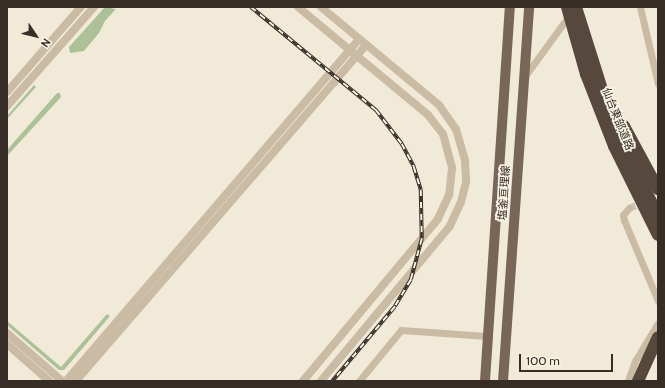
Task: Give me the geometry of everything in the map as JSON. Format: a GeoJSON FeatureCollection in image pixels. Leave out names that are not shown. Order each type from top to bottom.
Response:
{"type":"FeatureCollection","features":[{"type":"Feature","properties":{"kind":"highway","name":"仙台東部道路"},"geometry":{"type":"LineString","coordinates":[[566,7],[580,33],[621,140],[652,215],[658,235]]}},
{"type":"Feature","properties":{"kind":"highway","name":"仙台東部道路"},"geometry":{"type":"LineString","coordinates":[[575,7],[580,33]]}},
{"type":"Feature","properties":{"kind":"highway"},"geometry":{"type":"LineString","coordinates":[[580,33],[629,138],[658,189]]}},
{"type":"Feature","properties":{"kind":"highway"},"geometry":{"type":"LineString","coordinates":[[652,215],[658,242]]}},
{"type":"Feature","properties":{"kind":"highway"},"geometry":{"type":"LineString","coordinates":[[638,381],[658,337]]}},
{"type":"Feature","properties":{"kind":"highway"},"geometry":{"type":"LineString","coordinates":[[644,381],[658,349]]}},
{"type":"Feature","properties":{"kind":"main road","name":"塩釜亘理線"},"geometry":{"type":"LineString","coordinates":[[485,381],[510,7]]}},
{"type":"Feature","properties":{"kind":"main road","name":"塩釜亘理線"},"geometry":{"type":"LineString","coordinates":[[502,381],[529,7]]}},
{"type":"Feature","properties":{"kind":"street"},"geometry":{"type":"LineString","coordinates":[[7,92],[82,7]]}},
{"type":"Feature","properties":{"kind":"street"},"geometry":{"type":"LineString","coordinates":[[7,106],[94,7]]}},
{"type":"Feature","properties":{"kind":"street"},"geometry":{"type":"LineString","coordinates":[[298,7],[351,49],[435,124],[442,134],[450,157],[451,186],[446,204],[429,231],[303,381]]}},
{"type":"Feature","properties":{"kind":"street"},"geometry":{"type":"LineString","coordinates":[[321,7],[434,101],[448,116],[461,144],[466,182],[461,202],[450,226],[321,381]]}},
{"type":"Feature","properties":{"kind":"street"},"geometry":{"type":"LineString","coordinates":[[525,76],[575,7]]}},
{"type":"Feature","properties":{"kind":"street"},"geometry":{"type":"LineString","coordinates":[[640,7],[658,84]]}},
{"type":"Feature","properties":{"kind":"street"},"geometry":{"type":"LineString","coordinates":[[66,381],[359,39]]}},
{"type":"Feature","properties":{"kind":"street"},"geometry":{"type":"LineString","coordinates":[[76,381],[366,45]]}},
{"type":"Feature","properties":{"kind":"street"},"geometry":{"type":"LineString","coordinates":[[629,208],[623,215],[624,220],[658,301]]}},
{"type":"Feature","properties":{"kind":"street"},"geometry":{"type":"LineString","coordinates":[[628,381],[635,360],[658,323]]}},
{"type":"Feature","properties":{"kind":"street"},"geometry":{"type":"LineString","coordinates":[[359,381],[401,330],[487,336]]}},
{"type":"Feature","properties":{"kind":"street"},"geometry":{"type":"LineString","coordinates":[[7,333],[62,381]]}},
{"type":"Feature","properties":{"kind":"street"},"geometry":{"type":"LineString","coordinates":[[7,344],[49,381]]}},
{"type":"Feature","properties":{"kind":"green space"},"geometry":{"type":"Polygon","coordinates":[[[105,7],[116,9],[105,21],[99,33],[84,51],[70,53],[69,47],[105,7]]]}},
{"type":"Feature","properties":{"kind":"green space"},"geometry":{"type":"Polygon","coordinates":[[[34,85],[36,87],[7,119],[7,116],[34,85]]]}},
{"type":"Feature","properties":{"kind":"green space"},"geometry":{"type":"Polygon","coordinates":[[[57,93],[60,93],[61,97],[7,156],[7,150],[57,93]]]}},
{"type":"Feature","properties":{"kind":"green space"},"geometry":{"type":"Polygon","coordinates":[[[107,314],[110,316],[64,370],[59,370],[7,325],[7,321],[61,367],[107,314]]]}},
{"type":"Feature","properties":{"kind":"tunnel"},"geometry":{"type":"LineString","coordinates":[[629,208],[658,196]]}},
{"type":"Feature","properties":{"kind":"railway"},"geometry":{"type":"LineString","coordinates":[[251,7],[376,110],[402,144],[414,167],[421,190],[422,239],[411,280],[395,307],[333,381]]}}]}
